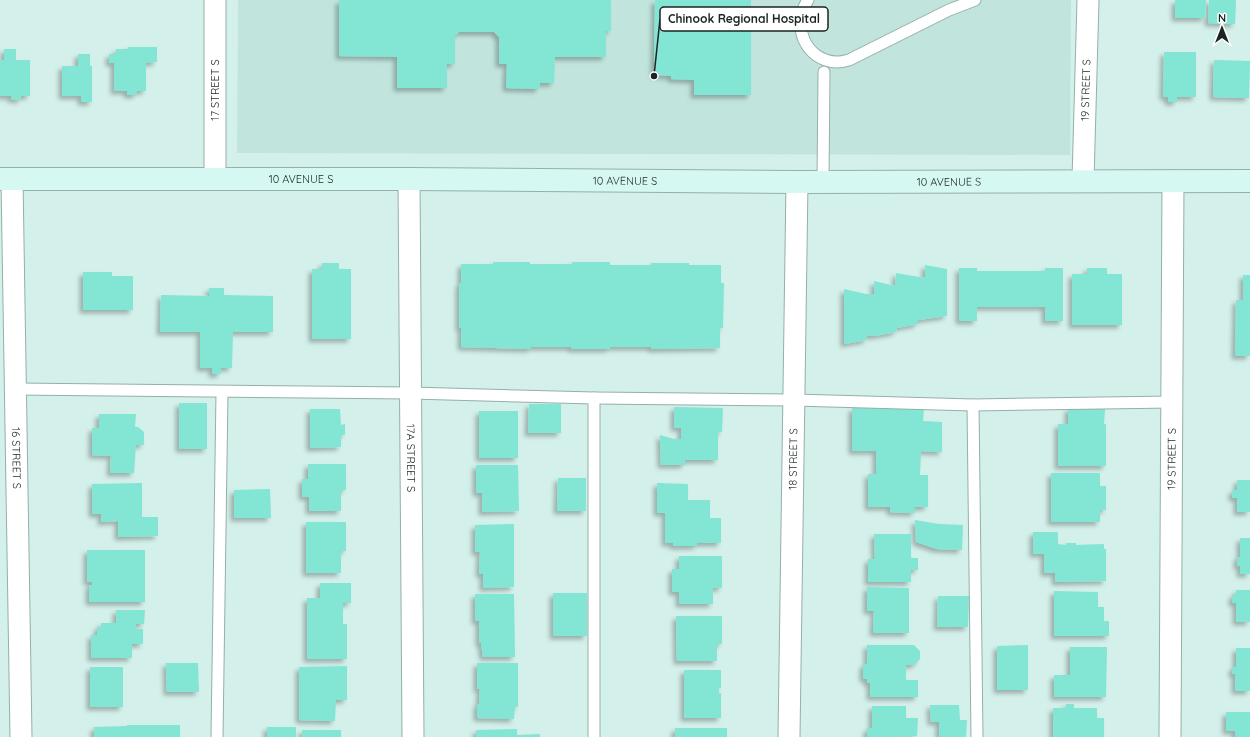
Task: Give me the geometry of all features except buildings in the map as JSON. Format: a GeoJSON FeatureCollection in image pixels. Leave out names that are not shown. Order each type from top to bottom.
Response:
{"type":"FeatureCollection","features":[{"type":"Feature","properties":{"kind":"street","name":"17 STREET S"},"geometry":{"type":"LineString","coordinates":[[215,179],[216,0]]}},
{"type":"Feature","properties":{"kind":"street","name":"19 STREET S"},"geometry":{"type":"LineString","coordinates":[[1083,180],[1088,0]]}},
{"type":"Feature","properties":{"kind":"street","name":"10 AVENUE S"},"geometry":{"type":"LineString","coordinates":[[6,179],[409,179],[797,182],[1083,180],[1250,181]]}},
{"type":"Feature","properties":{"kind":"street","name":"16 STREET S"},"geometry":{"type":"LineString","coordinates":[[6,179],[15,389],[21,737]]}},
{"type":"Feature","properties":{"kind":"street","name":"17A STREET S"},"geometry":{"type":"LineString","coordinates":[[409,179],[413,737]]}},
{"type":"Feature","properties":{"kind":"street","name":"19 STREET S"},"geometry":{"type":"LineString","coordinates":[[1170,737],[1173,181]]}},
{"type":"Feature","properties":{"kind":"street","name":"18 STREET S"},"geometry":{"type":"LineString","coordinates":[[789,737],[797,182]]}},
{"type":"Feature","properties":{"kind":"lane"},"geometry":{"type":"LineString","coordinates":[[808,0],[800,19],[800,32],[805,43],[813,53],[824,59],[836,62],[849,60],[949,10],[975,0]]}},
{"type":"Feature","properties":{"kind":"lane"},"geometry":{"type":"LineString","coordinates":[[823,182],[824,72]]}},
{"type":"Feature","properties":{"kind":"lane"},"geometry":{"type":"LineString","coordinates":[[15,389],[410,393],[973,405],[1172,402]]}},
{"type":"Feature","properties":{"kind":"lane"},"geometry":{"type":"LineString","coordinates":[[217,737],[222,392]]}},
{"type":"Feature","properties":{"kind":"lane"},"geometry":{"type":"LineString","coordinates":[[594,398],[594,737]]}},
{"type":"Feature","properties":{"kind":"lane"},"geometry":{"type":"LineString","coordinates":[[973,405],[977,737]]}},
{"type":"Feature","properties":{"kind":"shaded area"},"geometry":{"type":"Polygon","coordinates":[[[238,0],[1071,0],[1070,155],[237,153],[238,0]]]}},
{"type":"Feature","properties":{"kind":"place","name":"Chinook Regional Hospital"},"geometry":{"type":"Point","coordinates":[654,76]}}]}
